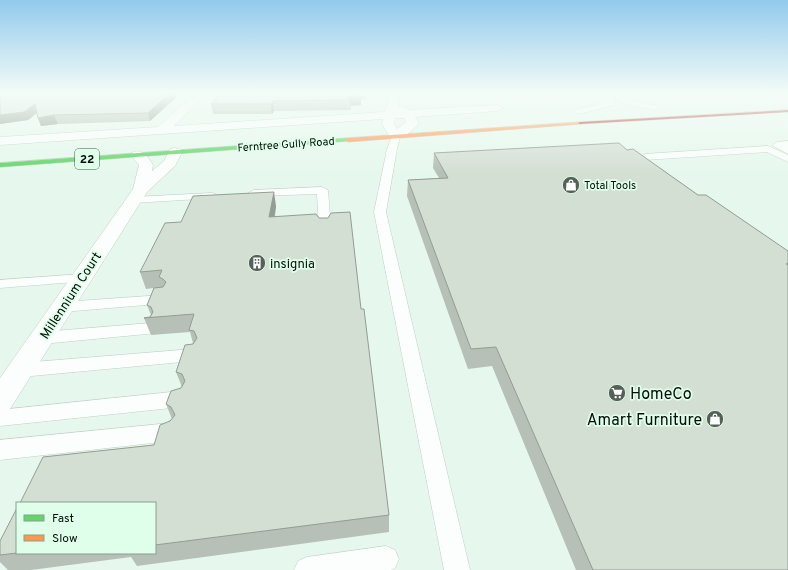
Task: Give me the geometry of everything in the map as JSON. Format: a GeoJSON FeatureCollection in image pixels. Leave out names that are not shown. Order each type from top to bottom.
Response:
{"type":"FeatureCollection","features":[{"type":"Feature","properties":{"kind":"main road","name":"Ferntree Gully Road"},"geometry":{"type":"LineString","coordinates":[[239,134],[392,120],[412,120]]}},
{"type":"Feature","properties":{"kind":"main road","name":"Ferntree Gully Road"},"geometry":{"type":"LineString","coordinates":[[0,165],[142,150],[175,152],[392,120]]}},
{"type":"Feature","properties":{"kind":"main road"},"geometry":{"type":"LineString","coordinates":[[142,150],[160,147],[175,152]]}},
{"type":"Feature","properties":{"kind":"street"},"geometry":{"type":"LineString","coordinates":[[161,131],[173,120]]}},
{"type":"Feature","properties":{"kind":"street","name":"Ferntree Gully Road"},"geometry":{"type":"LineString","coordinates":[[0,141],[161,131],[396,120]]}},
{"type":"Feature","properties":{"kind":"street","name":"Millennium Court"},"geometry":{"type":"LineString","coordinates":[[137,194],[146,165],[142,150]]}},
{"type":"Feature","properties":{"kind":"street","name":"Millennium Court"},"geometry":{"type":"LineString","coordinates":[[0,401],[137,194],[170,163],[175,152]]}},
{"type":"Feature","properties":{"kind":"lane"},"geometry":{"type":"LineString","coordinates":[[392,120],[391,156],[380,212],[457,570]]}},
{"type":"Feature","properties":{"kind":"lane"},"geometry":{"type":"LineString","coordinates":[[788,145],[777,145],[788,151]]}},
{"type":"Feature","properties":{"kind":"lane"},"geometry":{"type":"LineString","coordinates":[[645,156],[768,149],[788,159]]}},
{"type":"Feature","properties":{"kind":"lane"},"geometry":{"type":"LineString","coordinates":[[244,194],[322,190],[325,229]]}},
{"type":"Feature","properties":{"kind":"lane"},"geometry":{"type":"LineString","coordinates":[[137,194],[220,195]]}},
{"type":"Feature","properties":{"kind":"lane"},"geometry":{"type":"LineString","coordinates":[[0,284],[82,278]]}},
{"type":"Feature","properties":{"kind":"lane"},"geometry":{"type":"LineString","coordinates":[[62,307],[163,300]]}},
{"type":"Feature","properties":{"kind":"lane"},"geometry":{"type":"LineString","coordinates":[[42,338],[151,329]]}},
{"type":"Feature","properties":{"kind":"lane"},"geometry":{"type":"LineString","coordinates":[[21,370],[193,355]]}},
{"type":"Feature","properties":{"kind":"lane"},"geometry":{"type":"LineString","coordinates":[[0,418],[181,399]]}},
{"type":"Feature","properties":{"kind":"lane"},"geometry":{"type":"LineString","coordinates":[[0,450],[171,432]]}},
{"type":"Feature","properties":{"kind":"lane"},"geometry":{"type":"LineString","coordinates":[[307,570],[386,559]]}},
{"type":"Feature","properties":{"kind":"building","name":"HomeCo"},"geometry":{"type":"Polygon","coordinates":[[[619,143],[627,150],[633,149],[698,195],[706,195],[788,251],[788,263],[786,264],[788,265],[788,570],[593,570],[496,347],[471,349],[408,180],[448,178],[434,153],[619,143]]]}},
{"type":"Feature","properties":{"kind":"building"},"geometry":{"type":"Polygon","coordinates":[[[274,192],[269,217],[316,214],[319,218],[328,218],[331,213],[350,212],[361,309],[364,309],[389,515],[156,545],[156,502],[20,502],[43,457],[154,445],[160,425],[170,421],[175,415],[171,407],[166,404],[171,391],[181,388],[185,381],[182,374],[176,372],[185,345],[193,344],[197,338],[194,331],[189,330],[194,314],[144,318],[150,317],[153,312],[151,307],[147,305],[154,288],[163,287],[166,282],[159,277],[162,270],[140,272],[165,223],[181,222],[193,196],[274,192]]]}},
{"type":"Feature","properties":{"kind":"building"},"geometry":{"type":"Polygon","coordinates":[[[16,510],[16,553],[0,555],[0,541],[16,510]]]}},
{"type":"Feature","properties":{"kind":"traffic: fast"},"geometry":{"type":"LineString","coordinates":[[0,165],[348,140]]}},
{"type":"Feature","properties":{"kind":"traffic: slow"},"geometry":{"type":"LineString","coordinates":[[348,140],[580,123]]}},
{"type":"Feature","properties":{"kind":"traffic: jam"},"geometry":{"type":"LineString","coordinates":[[580,123],[639,120]]}},
{"type":"Feature","properties":{"kind":"place","name":"Total Tools"},"geometry":{"type":"Point","coordinates":[571,185]}},
{"type":"Feature","properties":{"kind":"place","name":"insignia"},"geometry":{"type":"Point","coordinates":[257,263]}},
{"type":"Feature","properties":{"kind":"place","name":"HomeCo"},"geometry":{"type":"Point","coordinates":[617,393]}},
{"type":"Feature","properties":{"kind":"place","name":"Amart Furniture"},"geometry":{"type":"Point","coordinates":[715,419]}}]}
